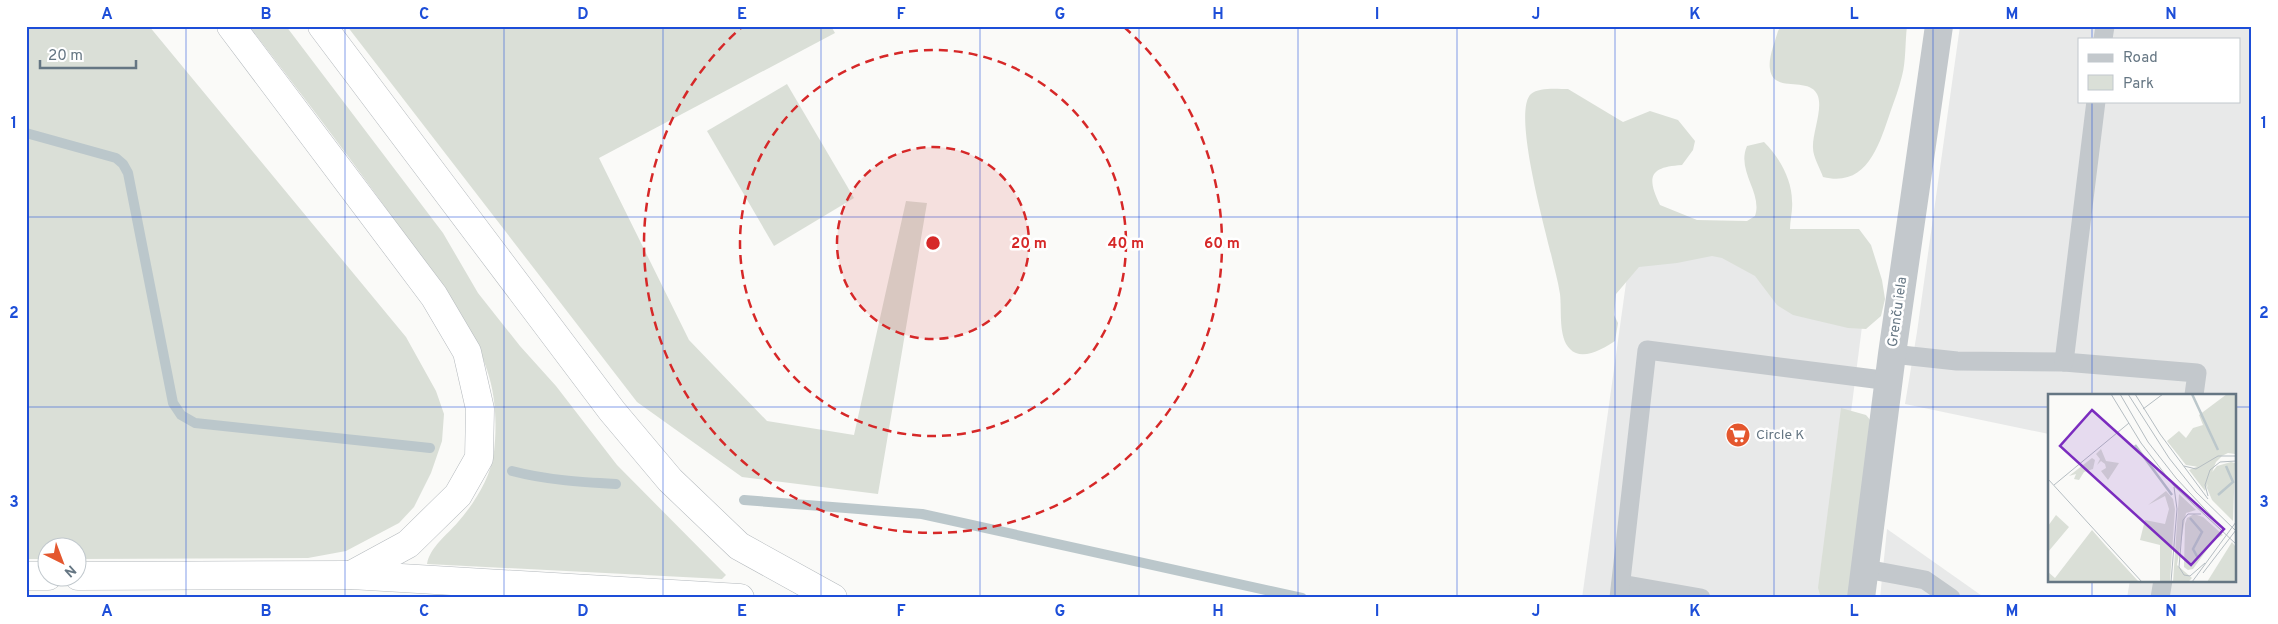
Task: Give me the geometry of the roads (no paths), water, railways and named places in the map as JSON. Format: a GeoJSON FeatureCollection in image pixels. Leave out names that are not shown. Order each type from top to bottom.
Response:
{"type":"FeatureCollection","features":[{"type":"Feature","properties":{"kind":"highway"},"geometry":{"type":"LineString","coordinates":[[231,26],[434,296],[467,352],[480,409],[478,458],[458,495],[408,544],[351,575]]}},
{"type":"Feature","properties":{"kind":"highway"},"geometry":{"type":"LineString","coordinates":[[322,26],[612,412],[670,480],[739,546],[833,598]]}},
{"type":"Feature","properties":{"kind":"highway"},"geometry":{"type":"LineString","coordinates":[[88,576],[351,575],[740,598]]}},
{"type":"Feature","properties":{"kind":"street","name":"Grenču iela"},"geometry":{"type":"LineString","coordinates":[[1861,598],[1892,354],[1939,26]]}},
{"type":"Feature","properties":{"kind":"lane"},"geometry":{"type":"LineString","coordinates":[[2064,362],[2096,102]]}},
{"type":"Feature","properties":{"kind":"lane"},"geometry":{"type":"LineString","coordinates":[[1701,598],[1620,591],[1647,350],[1890,381]]}},
{"type":"Feature","properties":{"kind":"lane"},"geometry":{"type":"LineString","coordinates":[[1892,354],[1957,360],[2064,362],[2197,373],[2194,394]]}},
{"type":"Feature","properties":{"kind":"lane"},"geometry":{"type":"LineString","coordinates":[[1866,569],[1925,580],[1945,596]]}},
{"type":"Feature","properties":{"kind":"lane"},"geometry":{"type":"LineString","coordinates":[[2160,598],[2163,582]]}},
{"type":"Feature","properties":{"kind":"waterway"},"geometry":{"type":"LineString","coordinates":[[26,133],[116,158],[123,164],[128,173],[173,403],[181,415],[195,423],[430,448]]}},
{"type":"Feature","properties":{"kind":"waterway"},"geometry":{"type":"LineString","coordinates":[[512,471],[551,479],[616,484]]}},
{"type":"Feature","properties":{"kind":"waterway"},"geometry":{"type":"LineString","coordinates":[[744,500],[922,514],[1302,598]]}},
{"type":"Feature","properties":{"kind":"place","name":"Circle K"},"geometry":{"type":"Point","coordinates":[1738,435]}}]}
